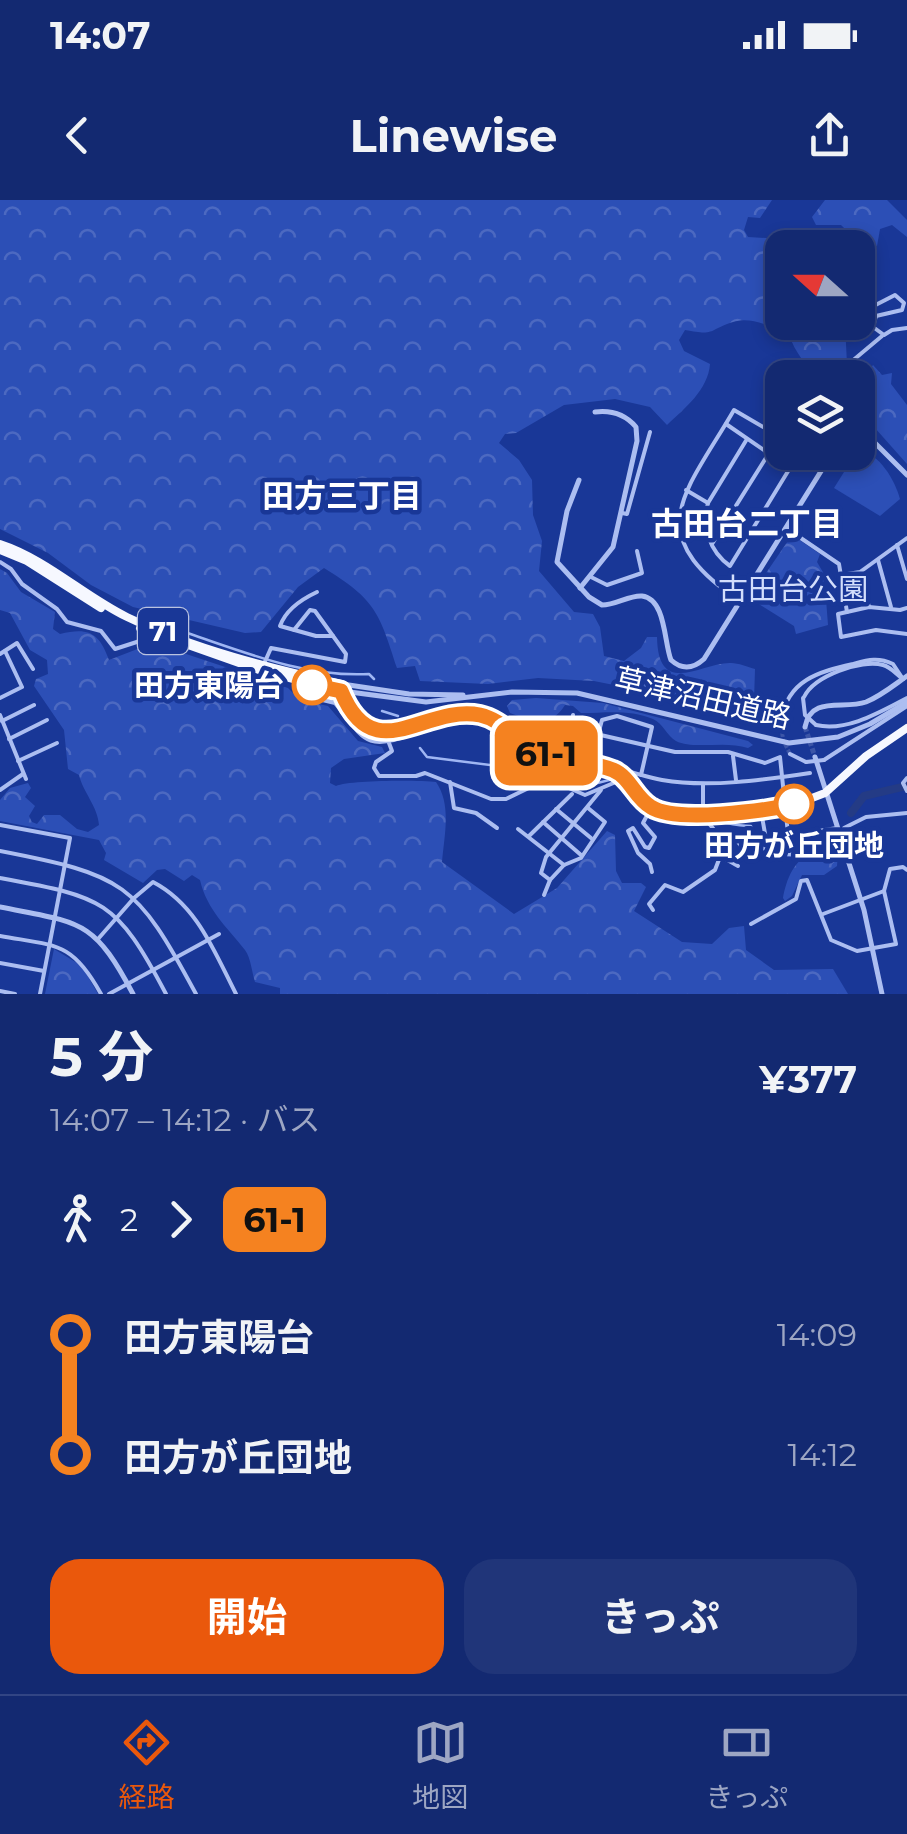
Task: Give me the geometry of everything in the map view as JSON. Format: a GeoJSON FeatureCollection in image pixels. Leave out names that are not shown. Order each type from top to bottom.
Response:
{"type":"FeatureCollection","features":[{"type":"Feature","properties":{"kind":"main road","name":"71"},"geometry":{"type":"LineString","coordinates":[[0,547],[110,614],[294,680],[341,688]]}},
{"type":"Feature","properties":{"kind":"main road","name":"71"},"geometry":{"type":"LineString","coordinates":[[263,668],[341,688]]}},
{"type":"Feature","properties":{"kind":"main road"},"geometry":{"type":"LineString","coordinates":[[341,688],[351,713],[371,728],[394,732],[457,714],[481,715],[542,751],[612,770],[651,808],[665,813],[706,814],[784,806],[825,792],[866,756],[907,728]]}},
{"type":"Feature","properties":{"kind":"street"},"geometry":{"type":"LineString","coordinates":[[875,304],[888,297],[900,298],[904,303],[902,310],[875,317]]}},
{"type":"Feature","properties":{"kind":"street"},"geometry":{"type":"LineString","coordinates":[[875,326],[877,333],[884,335]]}},
{"type":"Feature","properties":{"kind":"street"},"geometry":{"type":"LineString","coordinates":[[853,360],[884,335],[907,328]]}},
{"type":"Feature","properties":{"kind":"street"},"geometry":{"type":"LineString","coordinates":[[740,601],[706,577],[689,556],[680,526],[682,503],[734,410],[765,428]]}},
{"type":"Feature","properties":{"kind":"street"},"geometry":{"type":"LineString","coordinates":[[580,588],[613,547],[638,433],[626,418],[614,412],[595,412]]}},
{"type":"Feature","properties":{"kind":"street"},"geometry":{"type":"LineString","coordinates":[[726,424],[765,450]]}},
{"type":"Feature","properties":{"kind":"street"},"geometry":{"type":"LineString","coordinates":[[622,513],[627,514],[650,432]]}},
{"type":"Feature","properties":{"kind":"street"},"geometry":{"type":"LineString","coordinates":[[748,439],[708,502],[705,522],[712,544],[730,566],[789,470]]}},
{"type":"Feature","properties":{"kind":"street"},"geometry":{"type":"LineString","coordinates":[[875,443],[907,475]]}},
{"type":"Feature","properties":{"kind":"street"},"geometry":{"type":"LineString","coordinates":[[712,544],[765,459]]}},
{"type":"Feature","properties":{"kind":"street"},"geometry":{"type":"LineString","coordinates":[[579,480],[566,511],[557,554],[561,568],[602,605],[640,596],[652,600],[658,609],[671,660],[687,668],[704,659],[823,470]]}},
{"type":"Feature","properties":{"kind":"street"},"geometry":{"type":"LineString","coordinates":[[686,490],[708,502]]}},
{"type":"Feature","properties":{"kind":"street"},"geometry":{"type":"LineString","coordinates":[[786,528],[840,564],[847,612]]}},
{"type":"Feature","properties":{"kind":"street"},"geometry":{"type":"LineString","coordinates":[[841,575],[860,572],[907,538]]}},
{"type":"Feature","properties":{"kind":"street"},"geometry":{"type":"LineString","coordinates":[[897,546],[907,579]]}},
{"type":"Feature","properties":{"kind":"street"},"geometry":{"type":"LineString","coordinates":[[591,577],[607,584],[642,573],[637,552]]}},
{"type":"Feature","properties":{"kind":"street"},"geometry":{"type":"LineString","coordinates":[[878,560],[891,607]]}},
{"type":"Feature","properties":{"kind":"street"},"geometry":{"type":"LineString","coordinates":[[0,562],[57,609],[67,622],[101,631],[110,647],[132,644],[153,630]]}},
{"type":"Feature","properties":{"kind":"street"},"geometry":{"type":"LineString","coordinates":[[860,572],[870,607]]}},
{"type":"Feature","properties":{"kind":"street"},"geometry":{"type":"LineString","coordinates":[[318,592],[302,599],[280,626],[333,636]]}},
{"type":"Feature","properties":{"kind":"street"},"geometry":{"type":"LineString","coordinates":[[907,608],[870,607],[838,614],[841,637],[876,630],[907,634]]}},
{"type":"Feature","properties":{"kind":"street"},"geometry":{"type":"LineString","coordinates":[[263,668],[270,648],[344,662],[346,654],[315,612],[310,610],[294,630]]}},
{"type":"Feature","properties":{"kind":"street"},"geometry":{"type":"LineString","coordinates":[[0,698],[22,688],[3,653],[18,642],[33,669]]}},
{"type":"Feature","properties":{"kind":"street"},"geometry":{"type":"LineString","coordinates":[[782,720],[791,693],[819,672],[882,660],[898,668],[905,678]]}},
{"type":"Feature","properties":{"kind":"street"},"geometry":{"type":"LineString","coordinates":[[905,678],[889,667],[871,664],[824,676],[812,684],[804,698],[805,715],[816,725],[828,727],[854,722],[907,702]]}},
{"type":"Feature","properties":{"kind":"street"},"geometry":{"type":"LineString","coordinates":[[806,727],[808,717],[819,706],[868,701],[905,678]]}},
{"type":"Feature","properties":{"kind":"street"},"geometry":{"type":"LineString","coordinates":[[294,680],[294,687],[304,695],[335,703],[360,735],[388,744],[413,734],[414,727]]}},
{"type":"Feature","properties":{"kind":"street","name":"草津沼田道路"},"geometry":{"type":"LineString","coordinates":[[341,688],[426,702],[536,691],[578,693],[790,743],[824,741],[854,732],[907,702]]}},
{"type":"Feature","properties":{"kind":"street"},"geometry":{"type":"LineString","coordinates":[[790,754],[806,762],[824,760],[907,702]]}},
{"type":"Feature","properties":{"kind":"street"},"geometry":{"type":"LineString","coordinates":[[0,790],[24,777],[1,718],[34,705]]}},
{"type":"Feature","properties":{"kind":"street"},"geometry":{"type":"LineString","coordinates":[[573,715],[565,753],[610,763],[640,775],[702,784],[810,773]]}},
{"type":"Feature","properties":{"kind":"street"},"geometry":{"type":"LineString","coordinates":[[598,735],[602,720],[617,716],[652,727],[640,775]]}},
{"type":"Feature","properties":{"kind":"street"},"geometry":{"type":"LineString","coordinates":[[10,738],[47,720]]}},
{"type":"Feature","properties":{"kind":"street"},"geometry":{"type":"LineString","coordinates":[[570,728],[647,747],[734,754],[764,763],[780,758],[790,853]]}},
{"type":"Feature","properties":{"kind":"street"},"geometry":{"type":"LineString","coordinates":[[18,761],[57,743]]}},
{"type":"Feature","properties":{"kind":"street"},"geometry":{"type":"LineString","coordinates":[[388,744],[392,751],[374,768],[380,776],[416,776],[425,772],[490,799],[506,800],[539,783],[562,785],[585,794],[624,778]]}},
{"type":"Feature","properties":{"kind":"street"},"geometry":{"type":"LineString","coordinates":[[734,754],[736,780]]}},
{"type":"Feature","properties":{"kind":"street"},"geometry":{"type":"LineString","coordinates":[[815,757],[841,828],[882,994]]}},
{"type":"Feature","properties":{"kind":"street"},"geometry":{"type":"LineString","coordinates":[[558,776],[562,762]]}},
{"type":"Feature","properties":{"kind":"street"},"geometry":{"type":"LineString","coordinates":[[905,788],[907,778]]}},
{"type":"Feature","properties":{"kind":"street"},"geometry":{"type":"LineString","coordinates":[[450,782],[454,808],[476,813],[498,828]]}},
{"type":"Feature","properties":{"kind":"street"},"geometry":{"type":"LineString","coordinates":[[702,784],[708,822],[720,838],[724,858],[738,866]]}},
{"type":"Feature","properties":{"kind":"street"},"geometry":{"type":"LineString","coordinates":[[550,880],[541,873],[548,854],[601,788]]}},
{"type":"Feature","properties":{"kind":"street"},"geometry":{"type":"LineString","coordinates":[[529,836],[574,792]]}},
{"type":"Feature","properties":{"kind":"street"},"geometry":{"type":"LineString","coordinates":[[544,895],[550,880],[582,856],[605,822],[588,808]]}},
{"type":"Feature","properties":{"kind":"street"},"geometry":{"type":"LineString","coordinates":[[651,808],[643,822],[654,837],[650,848],[645,847],[633,828],[628,831],[652,872]]}},
{"type":"Feature","properties":{"kind":"street"},"geometry":{"type":"LineString","coordinates":[[556,809],[592,838]]}},
{"type":"Feature","properties":{"kind":"street"},"geometry":{"type":"LineString","coordinates":[[761,809],[766,839],[790,853],[824,847],[835,838]]}},
{"type":"Feature","properties":{"kind":"street"},"geometry":{"type":"LineString","coordinates":[[788,836],[841,828],[866,816],[907,813]]}},
{"type":"Feature","properties":{"kind":"street"},"geometry":{"type":"LineString","coordinates":[[543,822],[582,856]]}},
{"type":"Feature","properties":{"kind":"street"},"geometry":{"type":"LineString","coordinates":[[0,825],[70,838],[40,994]]}},
{"type":"Feature","properties":{"kind":"street"},"geometry":{"type":"LineString","coordinates":[[518,829],[564,866]]}},
{"type":"Feature","properties":{"kind":"street"},"geometry":{"type":"LineString","coordinates":[[720,838],[732,833],[741,846],[770,849],[773,845]]}},
{"type":"Feature","properties":{"kind":"street"},"geometry":{"type":"LineString","coordinates":[[653,910],[649,904],[658,889],[667,885],[683,892],[715,870],[723,849]]}},
{"type":"Feature","properties":{"kind":"street"},"geometry":{"type":"LineString","coordinates":[[0,851],[100,874],[134,898],[156,922],[196,994]]}},
{"type":"Feature","properties":{"kind":"street"},"geometry":{"type":"LineString","coordinates":[[751,924],[796,899],[801,881],[807,880],[824,914],[831,940],[857,951],[896,944],[884,891],[890,870],[903,866],[907,870]]}},
{"type":"Feature","properties":{"kind":"street"},"geometry":{"type":"LineString","coordinates":[[0,878],[60,889],[96,902],[138,941],[166,994]]}},
{"type":"Feature","properties":{"kind":"street"},"geometry":{"type":"LineString","coordinates":[[98,939],[153,882],[190,909],[236,994]]}},
{"type":"Feature","properties":{"kind":"street"},"geometry":{"type":"LineString","coordinates":[[824,914],[884,891]]}},
{"type":"Feature","properties":{"kind":"street"},"geometry":{"type":"LineString","coordinates":[[0,907],[76,924],[112,954],[133,994]]}},
{"type":"Feature","properties":{"kind":"street"},"geometry":{"type":"LineString","coordinates":[[109,994],[219,934]]}},
{"type":"Feature","properties":{"kind":"street"},"geometry":{"type":"LineString","coordinates":[[0,936],[50,945],[74,955],[84,964],[101,994]]}},
{"type":"Feature","properties":{"kind":"street"},"geometry":{"type":"LineString","coordinates":[[0,963],[44,971]]}},
{"type":"Feature","properties":{"kind":"street"},"geometry":{"type":"LineString","coordinates":[[0,991],[15,994]]}},
{"type":"Feature","properties":{"kind":"green space"},"geometry":{"type":"Polygon","coordinates":[[[0,200],[772,200],[760,218],[748,217],[744,230],[748,237],[765,238],[765,324],[748,320],[707,332],[685,330],[679,340],[684,351],[710,364],[705,382],[694,398],[667,425],[650,407],[615,399],[564,405],[516,433],[505,434],[499,443],[519,460],[532,480],[533,515],[542,541],[539,571],[574,612],[593,614],[600,627],[604,656],[624,661],[641,648],[647,637],[657,637],[659,656],[673,672],[731,663],[755,669],[754,700],[766,721],[754,722],[594,681],[420,681],[415,666],[397,668],[380,620],[365,599],[324,568],[298,587],[261,632],[245,633],[133,607],[91,585],[48,553],[0,529],[0,200]]]}},
{"type":"Feature","properties":{"kind":"green space"},"geometry":{"type":"Polygon","coordinates":[[[825,200],[887,200],[907,220],[907,237],[892,225],[880,229],[875,246],[875,230],[816,225],[812,217],[825,200]]]}},
{"type":"Feature","properties":{"kind":"green space"},"geometry":{"type":"Polygon","coordinates":[[[791,340],[846,340],[847,360],[802,360],[791,340]]]}},
{"type":"Feature","properties":{"kind":"green space"},"geometry":{"type":"Polygon","coordinates":[[[875,367],[882,375],[892,373],[891,384],[907,405],[907,464],[875,428],[875,367]]]}},
{"type":"Feature","properties":{"kind":"green space"},"geometry":{"type":"Polygon","coordinates":[[[875,458],[894,483],[900,499],[880,516],[834,488],[845,470],[875,470],[875,458]]]}},
{"type":"Feature","properties":{"kind":"green space","name":"古田台公園"},"geometry":{"type":"Polygon","coordinates":[[[792,535],[820,554],[817,562],[824,574],[828,625],[796,634],[794,626],[749,598],[792,535]]]}},
{"type":"Feature","properties":{"kind":"green space"},"geometry":{"type":"Polygon","coordinates":[[[0,569],[21,592],[55,612],[53,629],[60,634],[91,634],[101,643],[109,660],[153,643],[288,688],[300,700],[328,706],[358,741],[382,747],[385,753],[344,759],[331,768],[330,783],[336,786],[436,782],[445,811],[442,862],[514,914],[557,888],[607,831],[615,835],[616,871],[622,883],[641,883],[646,887],[634,911],[682,942],[712,944],[729,928],[744,926],[746,950],[774,970],[833,969],[848,994],[280,994],[280,988],[255,982],[247,953],[213,909],[200,880],[192,875],[184,881],[165,869],[157,870],[143,883],[104,860],[106,853],[99,840],[0,821],[0,800],[10,788],[28,783],[31,788],[25,797],[35,806],[29,816],[32,822],[37,824],[44,815],[60,815],[77,829],[88,832],[99,825],[79,775],[68,769],[64,730],[34,686],[36,679],[48,674],[47,660],[30,650],[10,613],[0,610],[0,569]]]}},
{"type":"Feature","properties":{"kind":"green space"},"geometry":{"type":"Polygon","coordinates":[[[512,700],[603,703],[753,745],[748,748],[683,744],[656,721],[635,714],[581,713],[565,705],[554,717],[540,721],[510,713],[507,706],[512,700]]]}},
{"type":"Feature","properties":{"kind":"green space"},"geometry":{"type":"Polygon","coordinates":[[[838,851],[837,866],[824,875],[802,875],[792,896],[785,901],[789,877],[801,860],[838,851]]]}},
{"type":"Feature","properties":{"kind":"green space"},"geometry":{"type":"Polygon","coordinates":[[[54,949],[82,966],[98,994],[45,994],[54,949]]]}},
{"type":"Feature","properties":{"kind":"waterway"},"geometry":{"type":"LineString","coordinates":[[172,628],[293,666],[369,674],[374,679]]}},
{"type":"Feature","properties":{"kind":"waterway"},"geometry":{"type":"LineString","coordinates":[[382,711],[398,716]]}},
{"type":"Feature","properties":{"kind":"waterway"},"geometry":{"type":"LineString","coordinates":[[420,748],[427,757],[529,770],[586,786],[613,779]]}},
{"type":"Feature","properties":{"kind":"waterway"},"geometry":{"type":"LineString","coordinates":[[851,813],[864,796],[907,786]]}},
{"type":"Feature","properties":{"kind":"waterway"},"geometry":{"type":"LineString","coordinates":[[629,792],[655,816],[751,826],[756,836],[769,845]]}},
{"type":"Feature","properties":{"kind":"waterway"},"geometry":{"type":"LineString","coordinates":[[782,854],[810,854],[837,846]]}},
{"type":"Feature","properties":{"kind":"tunnel"},"geometry":{"type":"LineString","coordinates":[[781,721],[783,740],[790,754]]}},
{"type":"Feature","properties":{"kind":"tunnel"},"geometry":{"type":"LineString","coordinates":[[805,727],[815,757]]}},
{"type":"Feature","properties":{"kind":"bus line","name":"61-1"},"geometry":{"type":"LineString","coordinates":[[312,685],[341,691],[358,720],[386,732],[457,714],[481,715],[500,723],[534,748],[615,771],[643,802],[665,813],[709,815],[794,804]]}},
{"type":"Feature","properties":{"kind":"place","name":"田方東陽台"},"geometry":{"type":"Point","coordinates":[312,685]}},
{"type":"Feature","properties":{"kind":"place","name":"田方が丘団地"},"geometry":{"type":"Point","coordinates":[794,804]}},
{"type":"Feature","properties":{"kind":"district","name":"田方三丁目"},"geometry":{"type":"Point","coordinates":[342,495]}},
{"type":"Feature","properties":{"kind":"district","name":"古田台二丁目"},"geometry":{"type":"Point","coordinates":[747,523]}}]}
